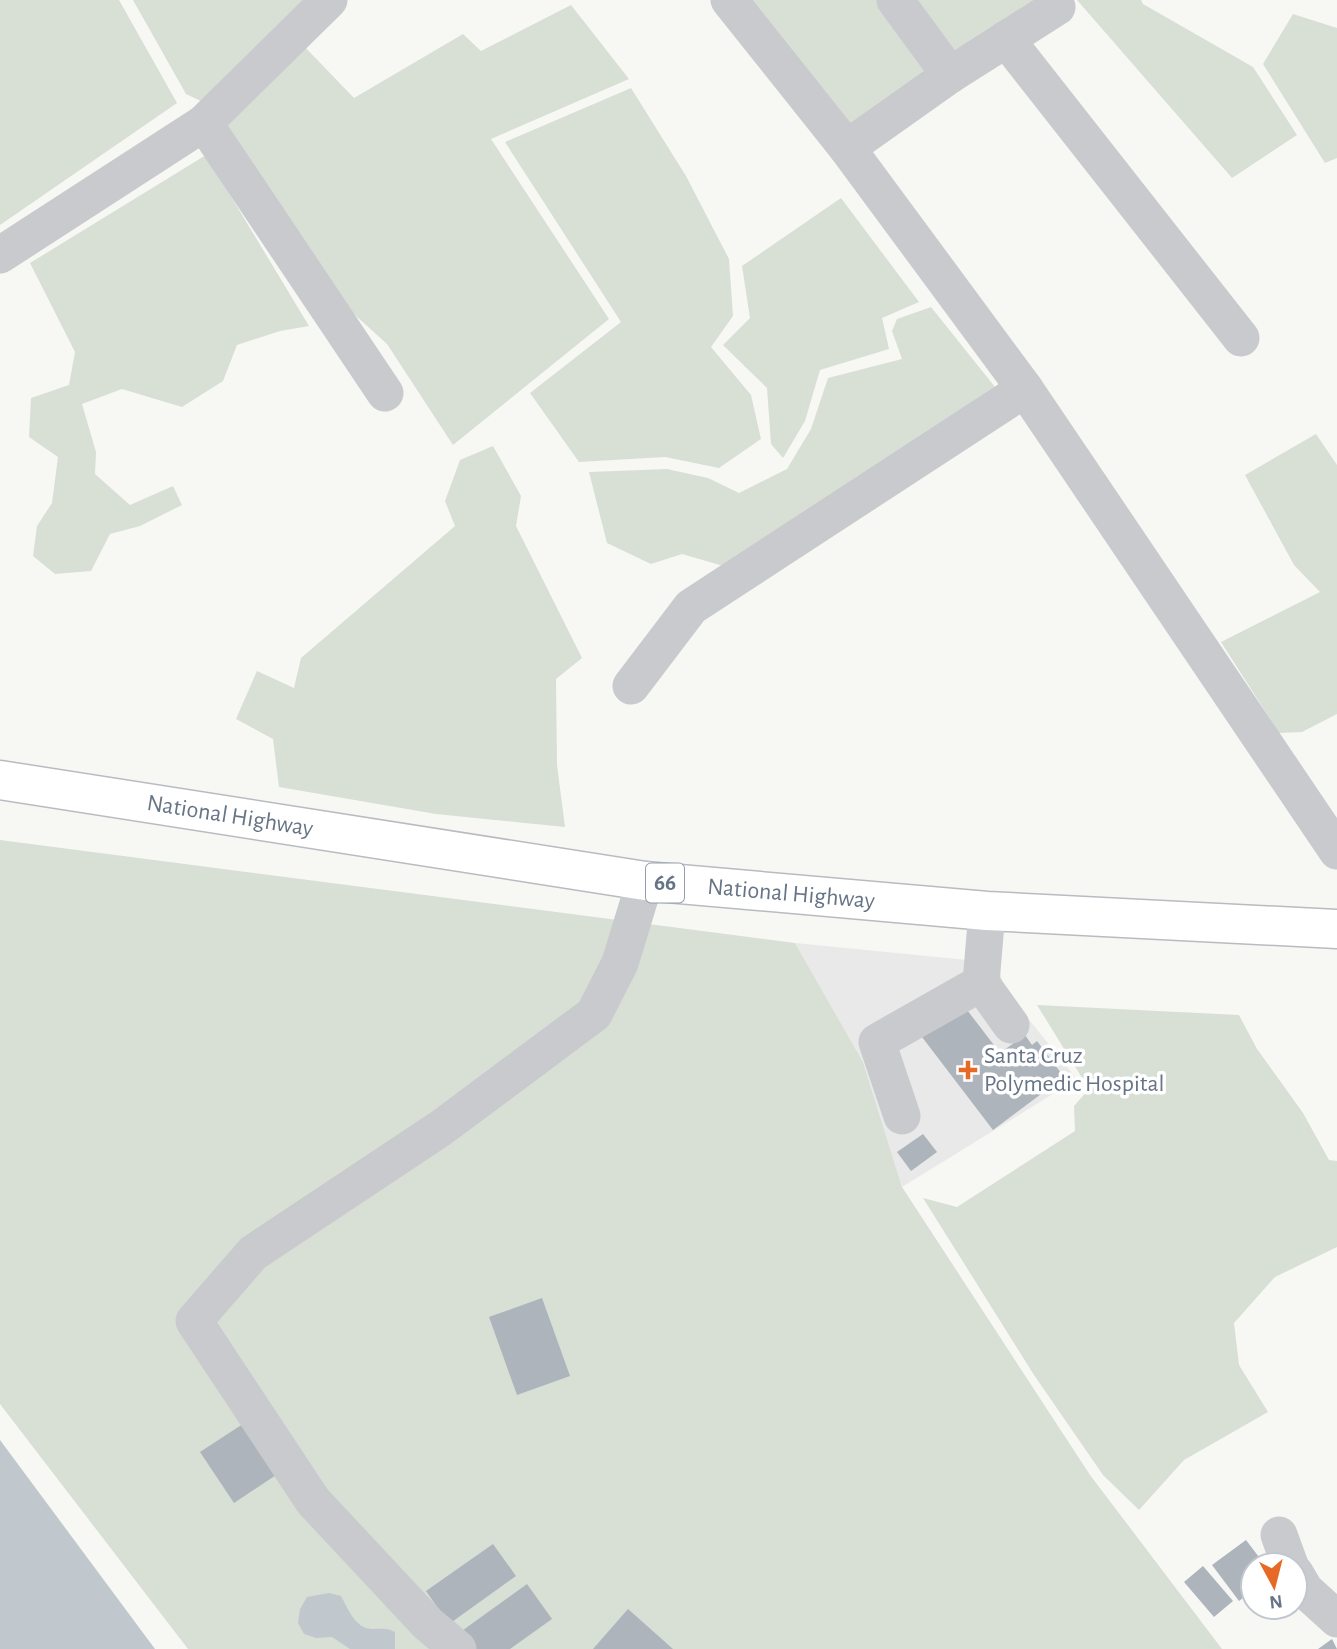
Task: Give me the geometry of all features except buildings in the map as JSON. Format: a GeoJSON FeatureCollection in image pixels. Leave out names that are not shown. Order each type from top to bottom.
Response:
{"type":"FeatureCollection","features":[{"type":"Feature","properties":{"kind":"main road","name":"National Highway"},"geometry":{"type":"LineString","coordinates":[[0,780],[645,881],[986,911],[1337,929]]}},
{"type":"Feature","properties":{"kind":"street"},"geometry":{"type":"LineString","coordinates":[[0,255],[204,124],[329,0]]}},
{"type":"Feature","properties":{"kind":"street"},"geometry":{"type":"LineString","coordinates":[[729,0],[847,148],[1025,389],[1337,851]]}},
{"type":"Feature","properties":{"kind":"street"},"geometry":{"type":"LineString","coordinates":[[895,0],[950,75]]}},
{"type":"Feature","properties":{"kind":"street"},"geometry":{"type":"LineString","coordinates":[[847,148],[950,75],[1057,7]]}},
{"type":"Feature","properties":{"kind":"street"},"geometry":{"type":"LineString","coordinates":[[1006,38],[1241,338]]}},
{"type":"Feature","properties":{"kind":"street"},"geometry":{"type":"LineString","coordinates":[[204,124],[385,393]]}},
{"type":"Feature","properties":{"kind":"street"},"geometry":{"type":"LineString","coordinates":[[631,686],[691,607],[1025,389]]}},
{"type":"Feature","properties":{"kind":"street"},"geometry":{"type":"LineString","coordinates":[[458,1649],[428,1624],[313,1501],[194,1321],[253,1253],[442,1128],[594,1014],[620,963],[645,881]]}},
{"type":"Feature","properties":{"kind":"street"},"geometry":{"type":"LineString","coordinates":[[986,911],[981,983],[1011,1025]]}},
{"type":"Feature","properties":{"kind":"street"},"geometry":{"type":"LineString","coordinates":[[902,1116],[877,1042],[981,983]]}},
{"type":"Feature","properties":{"kind":"street"},"geometry":{"type":"LineString","coordinates":[[1309,1594],[1337,1619]]}},
{"type":"Feature","properties":{"kind":"shaded area"},"geometry":{"type":"Polygon","coordinates":[[[0,0],[119,0],[177,103],[0,225],[0,0]]]}},
{"type":"Feature","properties":{"kind":"shaded area"},"geometry":{"type":"Polygon","coordinates":[[[133,0],[313,0],[205,103],[186,94],[133,0]]]}},
{"type":"Feature","properties":{"kind":"shaded area"},"geometry":{"type":"Polygon","coordinates":[[[747,0],[1048,0],[847,135],[747,0]]]}},
{"type":"Feature","properties":{"kind":"shaded area"},"geometry":{"type":"Polygon","coordinates":[[[1077,0],[1141,0],[1143,4],[1253,67],[1297,135],[1232,178],[1077,0]]]}},
{"type":"Feature","properties":{"kind":"shaded area"},"geometry":{"type":"Polygon","coordinates":[[[571,5],[629,79],[491,139],[609,319],[453,445],[387,344],[335,297],[220,125],[302,44],[354,98],[463,34],[481,51],[571,5]]]}},
{"type":"Feature","properties":{"kind":"shaded area"},"geometry":{"type":"Polygon","coordinates":[[[1293,14],[1337,28],[1337,158],[1325,163],[1263,64],[1293,14]]]}},
{"type":"Feature","properties":{"kind":"shaded area"},"geometry":{"type":"Polygon","coordinates":[[[631,88],[686,176],[729,259],[733,316],[711,347],[751,395],[761,439],[719,468],[665,457],[579,462],[530,393],[621,322],[505,142],[631,88]]]}},
{"type":"Feature","properties":{"kind":"shaded area"},"geometry":{"type":"Polygon","coordinates":[[[206,155],[309,326],[280,331],[237,345],[223,381],[182,407],[122,389],[82,404],[96,452],[95,474],[130,505],[173,486],[182,505],[140,526],[110,534],[91,571],[55,574],[33,556],[37,526],[52,503],[58,457],[29,437],[31,398],[69,385],[75,352],[30,263],[206,155]]]}},
{"type":"Feature","properties":{"kind":"shaded area"},"geometry":{"type":"Polygon","coordinates":[[[841,198],[919,302],[882,318],[889,349],[820,370],[805,421],[783,458],[771,444],[767,388],[723,345],[750,318],[742,266],[841,198]]]}},
{"type":"Feature","properties":{"kind":"shaded area"},"geometry":{"type":"Polygon","coordinates":[[[931,307],[995,387],[727,567],[682,554],[651,564],[607,543],[589,472],[667,469],[708,478],[739,493],[787,469],[811,429],[828,378],[902,359],[892,331],[897,319],[931,307]]]}},
{"type":"Feature","properties":{"kind":"shaded area"},"geometry":{"type":"Polygon","coordinates":[[[1316,434],[1337,465],[1337,714],[1302,732],[1279,733],[1221,642],[1320,592],[1294,565],[1245,475],[1316,434]]]}},
{"type":"Feature","properties":{"kind":"shaded area"},"geometry":{"type":"Polygon","coordinates":[[[493,446],[521,496],[516,526],[582,658],[556,679],[557,765],[565,827],[436,814],[279,787],[273,739],[236,719],[257,671],[294,688],[301,658],[455,526],[445,501],[460,460],[493,446]]]}},
{"type":"Feature","properties":{"kind":"shaded area"},"geometry":{"type":"Polygon","coordinates":[[[0,840],[795,943],[863,1062],[902,1187],[1090,1475],[1222,1649],[188,1649],[0,1404],[0,840]]]}},
{"type":"Feature","properties":{"kind":"shaded area","name":"Santa Cruz Polymedic Hospital"},"geometry":{"type":"Polygon","coordinates":[[[795,943],[997,963],[1005,990],[1077,1079],[902,1187],[863,1062],[795,943]]]}},
{"type":"Feature","properties":{"kind":"shaded area"},"geometry":{"type":"Polygon","coordinates":[[[1037,1005],[1239,1015],[1257,1049],[1303,1113],[1329,1160],[1337,1161],[1337,1247],[1275,1277],[1234,1323],[1239,1365],[1268,1412],[1184,1460],[1139,1510],[1103,1475],[1034,1375],[923,1198],[957,1207],[1075,1131],[1074,1106],[1089,1089],[1037,1005]]]}},
{"type":"Feature","properties":{"kind":"shaded area"},"geometry":{"type":"Polygon","coordinates":[[[0,1440],[155,1649],[0,1649],[0,1440]]]}},
{"type":"Feature","properties":{"kind":"shaded area"},"geometry":{"type":"Polygon","coordinates":[[[329,1593],[341,1596],[351,1615],[362,1626],[395,1632],[395,1649],[350,1649],[332,1637],[316,1638],[304,1634],[298,1623],[300,1609],[307,1597],[329,1593]]]}},
{"type":"Feature","properties":{"kind":"place","name":"Santa Cruz Polymedic Hospital"},"geometry":{"type":"Point","coordinates":[968,1070]}}]}
